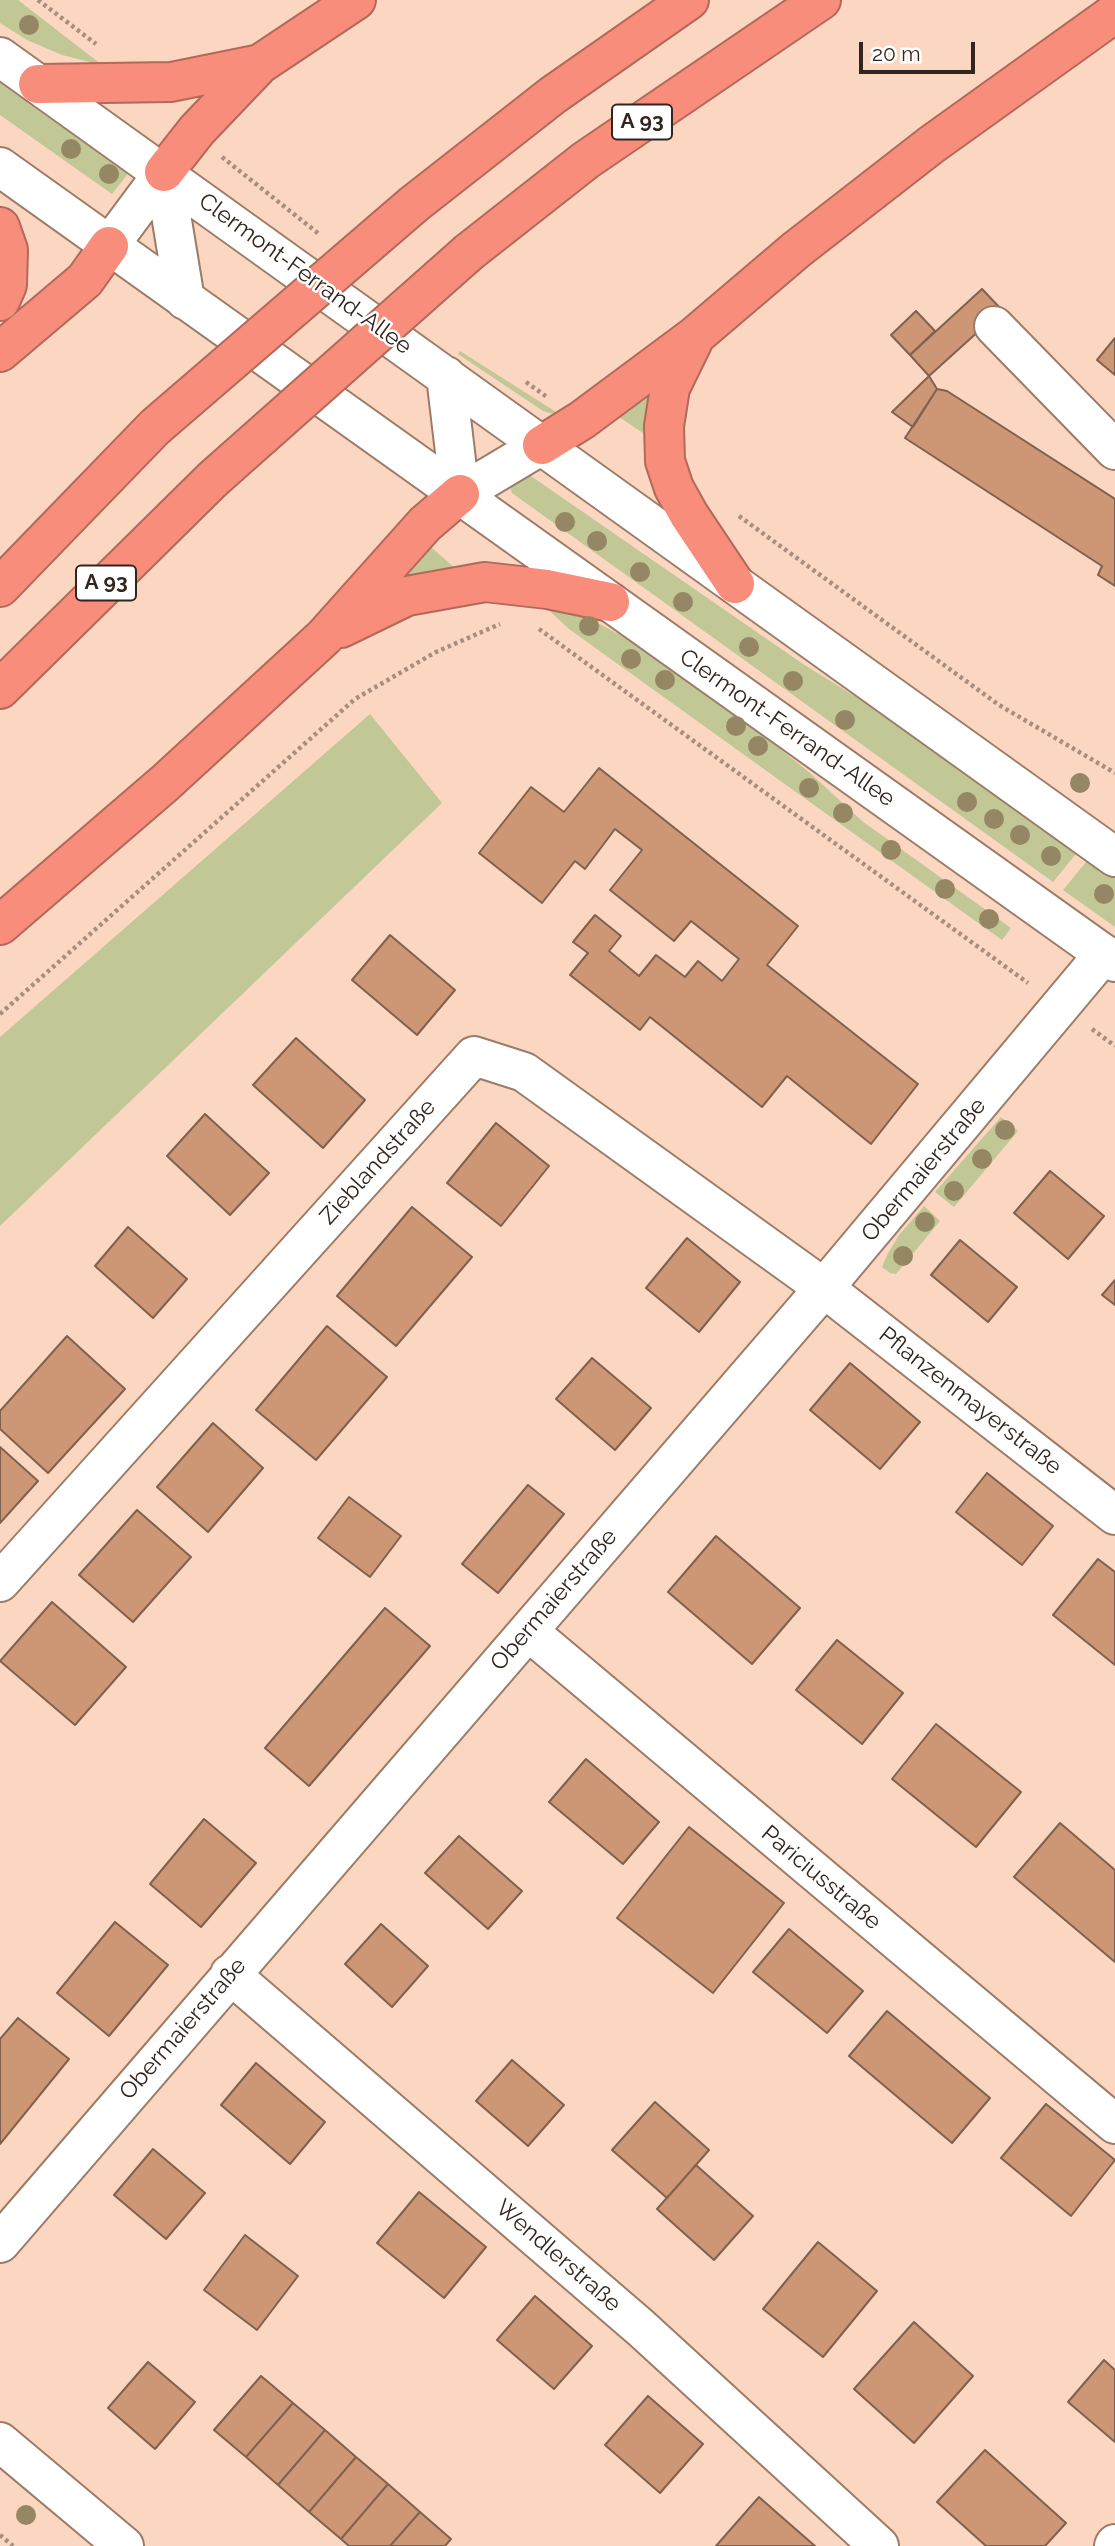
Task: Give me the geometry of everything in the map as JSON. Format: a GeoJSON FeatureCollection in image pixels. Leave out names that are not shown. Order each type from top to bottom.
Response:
{"type":"FeatureCollection","features":[{"type":"Feature","properties":{"kind":"highway"},"geometry":{"type":"LineString","coordinates":[[163,172],[197,130],[260,64],[356,0]]}},
{"type":"Feature","properties":{"kind":"highway"},"geometry":{"type":"LineString","coordinates":[[0,587],[155,427],[414,204],[553,95],[689,0]]}},
{"type":"Feature","properties":{"kind":"highway","name":"A 93"},"geometry":{"type":"LineString","coordinates":[[0,688],[213,479],[469,252],[586,160],[821,0]]}},
{"type":"Feature","properties":{"kind":"highway"},"geometry":{"type":"LineString","coordinates":[[542,445],[582,420],[695,336],[796,250],[920,153],[1115,13]]}},
{"type":"Feature","properties":{"kind":"highway"},"geometry":{"type":"LineString","coordinates":[[38,84],[171,82],[260,64]]}},
{"type":"Feature","properties":{"kind":"highway"},"geometry":{"type":"LineString","coordinates":[[0,227],[8,250],[7,285],[0,301]]}},
{"type":"Feature","properties":{"kind":"highway"},"geometry":{"type":"LineString","coordinates":[[0,352],[85,280],[109,246]]}},
{"type":"Feature","properties":{"kind":"highway"},"geometry":{"type":"LineString","coordinates":[[695,336],[670,388],[664,426],[665,461],[674,488],[689,515],[735,584]]}},
{"type":"Feature","properties":{"kind":"highway"},"geometry":{"type":"LineString","coordinates":[[0,925],[165,783],[324,637],[425,524],[460,494]]}},
{"type":"Feature","properties":{"kind":"highway"},"geometry":{"type":"LineString","coordinates":[[324,637],[407,596],[446,586],[485,582],[547,589],[610,602]]}},
{"type":"Feature","properties":{"kind":"street","name":"Clermont-Ferrand-Allee"},"geometry":{"type":"LineString","coordinates":[[0,57],[1115,857]]}},
{"type":"Feature","properties":{"kind":"street","name":"Clermont-Ferrand-Allee"},"geometry":{"type":"LineString","coordinates":[[0,167],[1109,958]]}},
{"type":"Feature","properties":{"kind":"street","name":"Clermont-Ferrand-Allee"},"geometry":{"type":"LineString","coordinates":[[163,172],[185,300]]}},
{"type":"Feature","properties":{"kind":"street"},"geometry":{"type":"LineString","coordinates":[[109,246],[163,172]]}},
{"type":"Feature","properties":{"kind":"street"},"geometry":{"type":"LineString","coordinates":[[994,326],[1115,450]]}},
{"type":"Feature","properties":{"kind":"street"},"geometry":{"type":"LineString","coordinates":[[446,376],[460,494],[542,445]]}},
{"type":"Feature","properties":{"kind":"street","name":"Obermaierstraße"},"geometry":{"type":"LineString","coordinates":[[0,2243],[824,1288],[1062,1007],[1109,958]]}},
{"type":"Feature","properties":{"kind":"street","name":"Zieblandstraße"},"geometry":{"type":"LineString","coordinates":[[0,1583],[474,1056],[524,1072],[824,1288]]}},
{"type":"Feature","properties":{"kind":"street","name":"Pflanzenmayerstraße"},"geometry":{"type":"LineString","coordinates":[[824,1288],[1115,1515]]}},
{"type":"Feature","properties":{"kind":"street","name":"Pariciusstraße"},"geometry":{"type":"LineString","coordinates":[[528,1631],[1115,2124]]}},
{"type":"Feature","properties":{"kind":"street","name":"Wendlerstraße"},"geometry":{"type":"LineString","coordinates":[[230,1974],[641,2328],[880,2546]]}},
{"type":"Feature","properties":{"kind":"street"},"geometry":{"type":"LineString","coordinates":[[0,2442],[124,2546]]}},
{"type":"Feature","properties":{"kind":"path"},"geometry":{"type":"LineString","coordinates":[[737,515],[999,705],[1115,773]]}},
{"type":"Feature","properties":{"kind":"path"},"geometry":{"type":"LineString","coordinates":[[0,1014],[355,699],[436,652],[508,621]]}},
{"type":"Feature","properties":{"kind":"path"},"geometry":{"type":"LineString","coordinates":[[531,624],[1115,1046]]}},
{"type":"Feature","properties":{"kind":"path"},"geometry":{"type":"LineString","coordinates":[[0,2535],[13,2546]]}},
{"type":"Feature","properties":{"kind":"green space"},"geometry":{"type":"Polygon","coordinates":[[[0,0],[18,0],[102,65],[62,55],[27,40],[0,23],[0,0]]]}},
{"type":"Feature","properties":{"kind":"green space"},"geometry":{"type":"Polygon","coordinates":[[[0,79],[130,171],[112,194],[0,115],[0,79]]]}},
{"type":"Feature","properties":{"kind":"green space"},"geometry":{"type":"Polygon","coordinates":[[[460,351],[564,417],[543,411],[458,354],[460,351]]]}},
{"type":"Feature","properties":{"kind":"green space"},"geometry":{"type":"Polygon","coordinates":[[[667,368],[649,437],[613,413],[667,368]]]}},
{"type":"Feature","properties":{"kind":"green space"},"geometry":{"type":"Polygon","coordinates":[[[528,474],[803,664],[938,748],[1080,849],[1053,882],[512,493],[509,483],[528,474]]]}},
{"type":"Feature","properties":{"kind":"green space"},"geometry":{"type":"Polygon","coordinates":[[[431,547],[456,569],[384,591],[431,547]]]}},
{"type":"Feature","properties":{"kind":"green space"},"geometry":{"type":"Polygon","coordinates":[[[538,600],[572,609],[670,662],[809,772],[862,821],[1011,928],[1002,940],[569,629],[538,600]]]}},
{"type":"Feature","properties":{"kind":"green space"},"geometry":{"type":"Polygon","coordinates":[[[370,714],[442,803],[0,1226],[0,1037],[370,714]]]}},
{"type":"Feature","properties":{"kind":"green space"},"geometry":{"type":"Polygon","coordinates":[[[1091,856],[1115,874],[1115,927],[1063,890],[1091,856]]]}},
{"type":"Feature","properties":{"kind":"green space"},"geometry":{"type":"Polygon","coordinates":[[[1001,1117],[1018,1131],[954,1207],[935,1192],[1001,1117]]]}},
{"type":"Feature","properties":{"kind":"green space"},"geometry":{"type":"Polygon","coordinates":[[[924,1206],[940,1221],[896,1274],[890,1273],[882,1267],[887,1255],[899,1235],[924,1206]]]}},
{"type":"Feature","properties":{"kind":"building"},"geometry":{"type":"Polygon","coordinates":[[[982,289],[1002,310],[929,376],[910,355],[982,289]]]}},
{"type":"Feature","properties":{"kind":"building"},"geometry":{"type":"Polygon","coordinates":[[[916,311],[935,331],[910,355],[891,335],[916,311]]]}},
{"type":"Feature","properties":{"kind":"building"},"geometry":{"type":"Polygon","coordinates":[[[1115,338],[1115,375],[1097,360],[1115,338]]]}},
{"type":"Feature","properties":{"kind":"building"},"geometry":{"type":"Polygon","coordinates":[[[929,376],[937,389],[913,427],[892,412],[929,376]]]}},
{"type":"Feature","properties":{"kind":"building"},"geometry":{"type":"Polygon","coordinates":[[[937,389],[947,391],[1115,499],[1115,586],[1098,575],[1102,566],[905,438],[937,389]]]}},
{"type":"Feature","properties":{"kind":"building"},"geometry":{"type":"Polygon","coordinates":[[[599,768],[798,926],[767,965],[918,1084],[871,1144],[787,1076],[762,1107],[650,1017],[640,1030],[570,975],[588,953],[573,942],[595,915],[621,936],[609,951],[639,976],[656,955],[685,977],[698,961],[722,981],[739,959],[691,921],[674,941],[610,890],[642,850],[615,829],[585,869],[575,861],[542,903],[479,853],[531,787],[564,812],[599,768]]]}},
{"type":"Feature","properties":{"kind":"building"},"geometry":{"type":"Polygon","coordinates":[[[390,935],[455,990],[417,1035],[352,980],[390,935]]]}},
{"type":"Feature","properties":{"kind":"building"},"geometry":{"type":"Polygon","coordinates":[[[296,1038],[365,1100],[323,1148],[253,1085],[296,1038]]]}},
{"type":"Feature","properties":{"kind":"building"},"geometry":{"type":"Polygon","coordinates":[[[205,1114],[269,1173],[230,1215],[167,1156],[205,1114]]]}},
{"type":"Feature","properties":{"kind":"building"},"geometry":{"type":"Polygon","coordinates":[[[496,1123],[549,1166],[501,1226],[447,1183],[496,1123]]]}},
{"type":"Feature","properties":{"kind":"building"},"geometry":{"type":"Polygon","coordinates":[[[1050,1171],[1104,1216],[1068,1259],[1014,1213],[1050,1171]]]}},
{"type":"Feature","properties":{"kind":"building"},"geometry":{"type":"Polygon","coordinates":[[[412,1207],[472,1257],[396,1346],[337,1296],[412,1207]]]}},
{"type":"Feature","properties":{"kind":"building"},"geometry":{"type":"Polygon","coordinates":[[[128,1227],[187,1279],[153,1318],[95,1266],[128,1227]]]}},
{"type":"Feature","properties":{"kind":"building"},"geometry":{"type":"Polygon","coordinates":[[[687,1238],[740,1282],[699,1332],[646,1288],[687,1238]]]}},
{"type":"Feature","properties":{"kind":"building"},"geometry":{"type":"Polygon","coordinates":[[[960,1240],[1017,1287],[988,1322],[931,1275],[960,1240]]]}},
{"type":"Feature","properties":{"kind":"building"},"geometry":{"type":"Polygon","coordinates":[[[1115,1280],[1115,1305],[1102,1295],[1115,1280]]]}},
{"type":"Feature","properties":{"kind":"building"},"geometry":{"type":"Polygon","coordinates":[[[327,1326],[387,1377],[316,1460],[256,1410],[327,1326]]]}},
{"type":"Feature","properties":{"kind":"building"},"geometry":{"type":"Polygon","coordinates":[[[67,1336],[125,1389],[48,1473],[0,1429],[0,1411],[67,1336]]]}},
{"type":"Feature","properties":{"kind":"building"},"geometry":{"type":"Polygon","coordinates":[[[592,1358],[651,1408],[615,1450],[556,1399],[592,1358]]]}},
{"type":"Feature","properties":{"kind":"building"},"geometry":{"type":"Polygon","coordinates":[[[850,1363],[920,1422],[880,1469],[810,1410],[850,1363]]]}},
{"type":"Feature","properties":{"kind":"building"},"geometry":{"type":"Polygon","coordinates":[[[213,1423],[263,1468],[208,1532],[157,1487],[213,1423]]]}},
{"type":"Feature","properties":{"kind":"building"},"geometry":{"type":"Polygon","coordinates":[[[0,1447],[38,1481],[0,1523],[0,1447]]]}},
{"type":"Feature","properties":{"kind":"building"},"geometry":{"type":"Polygon","coordinates":[[[987,1473],[1053,1526],[1022,1565],[956,1512],[987,1473]]]}},
{"type":"Feature","properties":{"kind":"building"},"geometry":{"type":"Polygon","coordinates":[[[528,1485],[564,1514],[498,1593],[462,1564],[528,1485]]]}},
{"type":"Feature","properties":{"kind":"building"},"geometry":{"type":"Polygon","coordinates":[[[349,1497],[401,1536],[370,1577],[318,1538],[349,1497]]]}},
{"type":"Feature","properties":{"kind":"building"},"geometry":{"type":"Polygon","coordinates":[[[137,1510],[191,1557],[133,1622],[79,1575],[137,1510]]]}},
{"type":"Feature","properties":{"kind":"building"},"geometry":{"type":"Polygon","coordinates":[[[716,1536],[800,1608],[752,1664],[668,1592],[716,1536]]]}},
{"type":"Feature","properties":{"kind":"building"},"geometry":{"type":"Polygon","coordinates":[[[1098,1559],[1115,1572],[1115,1665],[1053,1615],[1098,1559]]]}},
{"type":"Feature","properties":{"kind":"building"},"geometry":{"type":"Polygon","coordinates":[[[52,1602],[126,1667],[75,1725],[0,1661],[52,1602]]]}},
{"type":"Feature","properties":{"kind":"building"},"geometry":{"type":"Polygon","coordinates":[[[385,1608],[430,1646],[309,1786],[265,1748],[385,1608]]]}},
{"type":"Feature","properties":{"kind":"building"},"geometry":{"type":"Polygon","coordinates":[[[837,1640],[903,1693],[862,1744],[796,1690],[837,1640]]]}},
{"type":"Feature","properties":{"kind":"building"},"geometry":{"type":"Polygon","coordinates":[[[936,1724],[1021,1792],[976,1847],[892,1779],[936,1724]]]}},
{"type":"Feature","properties":{"kind":"building"},"geometry":{"type":"Polygon","coordinates":[[[586,1759],[659,1822],[623,1864],[549,1802],[586,1759]]]}},
{"type":"Feature","properties":{"kind":"building"},"geometry":{"type":"Polygon","coordinates":[[[204,1819],[256,1863],[201,1927],[150,1884],[204,1819]]]}},
{"type":"Feature","properties":{"kind":"building"},"geometry":{"type":"Polygon","coordinates":[[[1060,1823],[1115,1870],[1115,1962],[1014,1877],[1060,1823]]]}},
{"type":"Feature","properties":{"kind":"building"},"geometry":{"type":"Polygon","coordinates":[[[689,1827],[784,1903],[713,1993],[617,1918],[689,1827]]]}},
{"type":"Feature","properties":{"kind":"building"},"geometry":{"type":"Polygon","coordinates":[[[459,1836],[522,1891],[488,1929],[425,1873],[459,1836]]]}},
{"type":"Feature","properties":{"kind":"building"},"geometry":{"type":"Polygon","coordinates":[[[115,1922],[168,1965],[109,2036],[57,1993],[115,1922]]]}},
{"type":"Feature","properties":{"kind":"building"},"geometry":{"type":"Polygon","coordinates":[[[381,1924],[428,1966],[392,2007],[345,1964],[381,1924]]]}},
{"type":"Feature","properties":{"kind":"building"},"geometry":{"type":"Polygon","coordinates":[[[789,1929],[863,1991],[827,2033],[753,1972],[789,1929]]]}},
{"type":"Feature","properties":{"kind":"building"},"geometry":{"type":"Polygon","coordinates":[[[887,2011],[990,2098],[952,2143],[849,2056],[887,2011]]]}},
{"type":"Feature","properties":{"kind":"building"},"geometry":{"type":"Polygon","coordinates":[[[18,2018],[69,2059],[0,2144],[0,2039],[18,2018]]]}},
{"type":"Feature","properties":{"kind":"building"},"geometry":{"type":"Polygon","coordinates":[[[512,2060],[564,2105],[528,2146],[476,2101],[512,2060]]]}},
{"type":"Feature","properties":{"kind":"building"},"geometry":{"type":"Polygon","coordinates":[[[256,2063],[325,2122],[290,2164],[221,2105],[256,2063]]]}},
{"type":"Feature","properties":{"kind":"building"},"geometry":{"type":"Polygon","coordinates":[[[655,2102],[709,2150],[667,2198],[612,2150],[655,2102]]]}},
{"type":"Feature","properties":{"kind":"building"},"geometry":{"type":"Polygon","coordinates":[[[1046,2104],[1115,2160],[1071,2216],[1001,2158],[1046,2104]]]}},
{"type":"Feature","properties":{"kind":"building"},"geometry":{"type":"Polygon","coordinates":[[[153,2149],[205,2193],[166,2239],[114,2195],[153,2149]]]}},
{"type":"Feature","properties":{"kind":"building"},"geometry":{"type":"Polygon","coordinates":[[[696,2165],[753,2216],[714,2260],[657,2209],[696,2165]]]}},
{"type":"Feature","properties":{"kind":"building"},"geometry":{"type":"Polygon","coordinates":[[[419,2192],[486,2247],[444,2298],[377,2243],[419,2192]]]}},
{"type":"Feature","properties":{"kind":"building"},"geometry":{"type":"Polygon","coordinates":[[[245,2235],[298,2276],[257,2330],[204,2290],[245,2235]]]}},
{"type":"Feature","properties":{"kind":"building"},"geometry":{"type":"Polygon","coordinates":[[[818,2242],[877,2291],[823,2357],[763,2309],[818,2242]]]}},
{"type":"Feature","properties":{"kind":"building"},"geometry":{"type":"Polygon","coordinates":[[[535,2296],[592,2346],[554,2389],[497,2340],[535,2296]]]}},
{"type":"Feature","properties":{"kind":"building"},"geometry":{"type":"Polygon","coordinates":[[[914,2322],[973,2376],[914,2443],[854,2389],[914,2322]]]}},
{"type":"Feature","properties":{"kind":"building"},"geometry":{"type":"Polygon","coordinates":[[[1104,2360],[1115,2370],[1115,2442],[1068,2402],[1104,2360]]]}},
{"type":"Feature","properties":{"kind":"building"},"geometry":{"type":"Polygon","coordinates":[[[148,2362],[195,2402],[155,2449],[108,2408],[148,2362]]]}},
{"type":"Feature","properties":{"kind":"building"},"geometry":{"type":"Polygon","coordinates":[[[261,2376],[293,2403],[246,2457],[214,2430],[261,2376]]]}},
{"type":"Feature","properties":{"kind":"building"},"geometry":{"type":"Polygon","coordinates":[[[648,2396],[703,2444],[660,2493],[605,2445],[648,2396]]]}},
{"type":"Feature","properties":{"kind":"building"},"geometry":{"type":"Polygon","coordinates":[[[293,2403],[325,2430],[278,2485],[246,2457],[293,2403]]]}},
{"type":"Feature","properties":{"kind":"building"},"geometry":{"type":"Polygon","coordinates":[[[325,2430],[356,2457],[309,2512],[278,2485],[325,2430]]]}},
{"type":"Feature","properties":{"kind":"building"},"geometry":{"type":"Polygon","coordinates":[[[985,2450],[1066,2523],[1045,2546],[986,2546],[937,2502],[985,2450]]]}},
{"type":"Feature","properties":{"kind":"building"},"geometry":{"type":"Polygon","coordinates":[[[356,2457],[388,2484],[341,2539],[309,2512],[356,2457]]]}},
{"type":"Feature","properties":{"kind":"building"},"geometry":{"type":"Polygon","coordinates":[[[388,2484],[420,2512],[390,2546],[349,2546],[341,2539],[388,2484]]]}},
{"type":"Feature","properties":{"kind":"building"},"geometry":{"type":"Polygon","coordinates":[[[759,2497],[776,2512],[815,2546],[716,2546],[759,2497]]]}},
{"type":"Feature","properties":{"kind":"building"},"geometry":{"type":"Polygon","coordinates":[[[420,2512],[451,2539],[445,2546],[390,2546],[420,2512]]]}}]}
